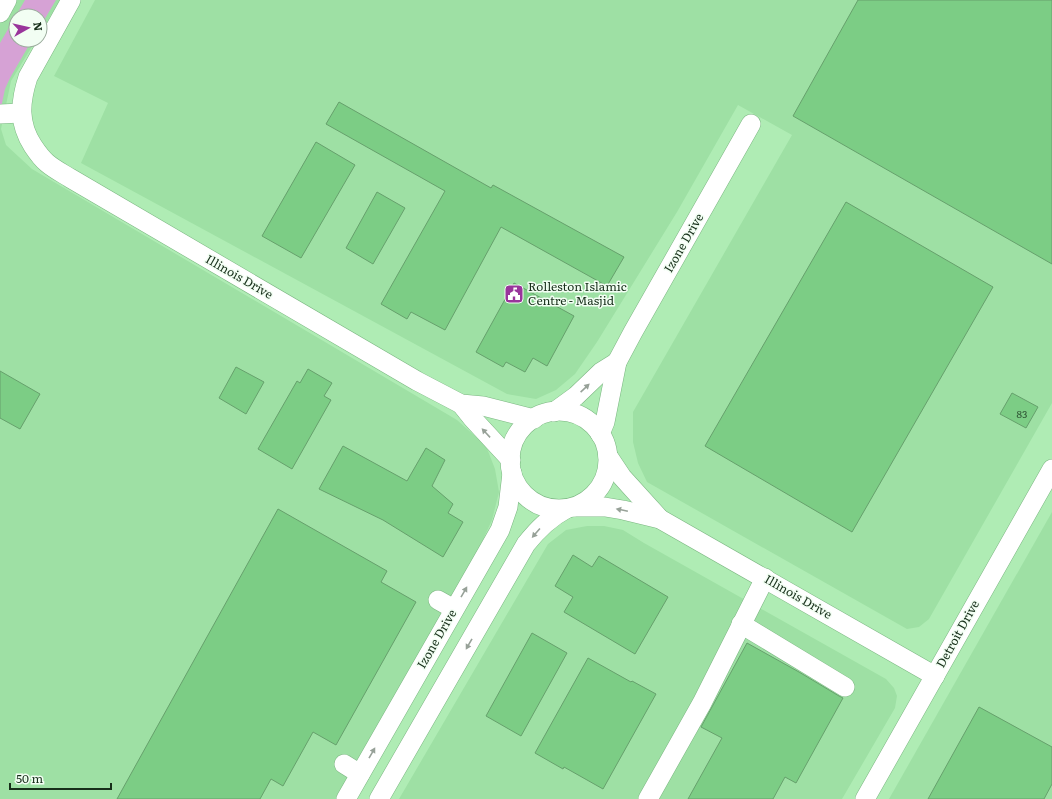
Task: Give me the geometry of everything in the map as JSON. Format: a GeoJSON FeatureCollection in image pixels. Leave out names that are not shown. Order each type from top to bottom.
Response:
{"type":"FeatureCollection","features":[{"type":"Feature","properties":{"kind":"street"},"geometry":{"type":"LineString","coordinates":[[0,12],[7,0]]}},
{"type":"Feature","properties":{"kind":"street","name":"Illinois Drive"},"geometry":{"type":"LineString","coordinates":[[71,0],[28,77],[21,101],[22,121],[27,137],[45,162],[68,177],[422,383],[461,404],[512,467]]}},
{"type":"Feature","properties":{"kind":"street"},"geometry":{"type":"LineString","coordinates":[[0,114],[22,113]]}},
{"type":"Feature","properties":{"kind":"street","name":"Izone Drive"},"geometry":{"type":"LineString","coordinates":[[600,434],[605,422],[617,362],[628,329],[685,228],[751,124]]}},
{"type":"Feature","properties":{"kind":"street","name":"Izone Drive"},"geometry":{"type":"LineString","coordinates":[[554,412],[576,396],[602,372],[617,362]]}},
{"type":"Feature","properties":{"kind":"street","name":"Illinois Drive"},"geometry":{"type":"LineString","coordinates":[[461,404],[483,406],[534,419]]}},
{"type":"Feature","properties":{"kind":"street"},"geometry":{"type":"LineString","coordinates":[[379,799],[526,544],[542,525],[554,516],[585,502],[593,496],[605,478],[608,467],[608,456],[604,441],[592,424],[580,416],[567,412],[543,414],[534,419],[521,430],[514,444],[512,467],[518,486],[527,497],[539,505],[552,509],[571,508]]}},
{"type":"Feature","properties":{"kind":"street","name":"Illinois Drive"},"geometry":{"type":"LineString","coordinates":[[608,456],[622,477],[660,519]]}},
{"type":"Feature","properties":{"kind":"street","name":"Izone Drive"},"geometry":{"type":"LineString","coordinates":[[346,799],[500,530],[508,507],[512,467]]}},
{"type":"Feature","properties":{"kind":"street","name":"Detroit Drive"},"geometry":{"type":"LineString","coordinates":[[865,799],[1052,469]]}},
{"type":"Feature","properties":{"kind":"street","name":"Illinois Drive"},"geometry":{"type":"LineString","coordinates":[[571,508],[605,507],[660,519],[935,676]]}},
{"type":"Feature","properties":{"kind":"street"},"geometry":{"type":"LineString","coordinates":[[648,799],[702,703],[765,578]]}},
{"type":"Feature","properties":{"kind":"street"},"geometry":{"type":"LineString","coordinates":[[438,600],[454,609]]}},
{"type":"Feature","properties":{"kind":"street"},"geometry":{"type":"LineString","coordinates":[[742,624],[845,687]]}},
{"type":"Feature","properties":{"kind":"street"},"geometry":{"type":"LineString","coordinates":[[344,764],[360,774]]}},
{"type":"Feature","properties":{"kind":"shaded area"},"geometry":{"type":"Polygon","coordinates":[[[0,0],[60,0],[48,20],[48,8],[8,8],[8,48],[31,48],[11,81],[1,129],[6,145],[32,169],[457,420],[486,446],[495,469],[499,492],[492,520],[467,574],[336,799],[0,799],[0,0]]]}},
{"type":"Feature","properties":{"kind":"shaded area"},"geometry":{"type":"Polygon","coordinates":[[[25,0],[56,0],[48,14],[48,8],[20,8],[25,0]]]}},
{"type":"Feature","properties":{"kind":"shaded area"},"geometry":{"type":"Polygon","coordinates":[[[95,0],[1052,0],[1052,403],[929,619],[919,627],[907,629],[647,482],[638,463],[633,442],[633,412],[792,135],[738,105],[677,212],[597,342],[575,374],[556,390],[536,399],[507,394],[81,163],[108,103],[54,76],[95,0]]]}},
{"type":"Feature","properties":{"kind":"shaded area"},"geometry":{"type":"Polygon","coordinates":[[[8,29],[8,48],[27,48],[5,89],[1,108],[0,108],[0,43],[8,29]]]}},
{"type":"Feature","properties":{"kind":"shaded area"},"geometry":{"type":"Polygon","coordinates":[[[1052,512],[1052,799],[889,799],[1052,512]]]}},
{"type":"Feature","properties":{"kind":"shaded area"},"geometry":{"type":"Polygon","coordinates":[[[587,526],[604,526],[623,530],[886,679],[894,688],[897,696],[895,708],[842,799],[399,799],[548,544],[566,530],[587,526]]]}},
{"type":"Feature","properties":{"kind":"building"},"geometry":{"type":"Polygon","coordinates":[[[858,0],[1052,0],[1052,264],[793,116],[858,0]]]}},
{"type":"Feature","properties":{"kind":"building"},"geometry":{"type":"Polygon","coordinates":[[[339,102],[491,188],[493,185],[624,257],[607,286],[501,227],[445,330],[411,312],[407,319],[381,304],[445,191],[326,124],[339,102]]]}},
{"type":"Feature","properties":{"kind":"building"},"geometry":{"type":"Polygon","coordinates":[[[316,142],[355,165],[301,258],[262,236],[316,142]]]}},
{"type":"Feature","properties":{"kind":"building"},"geometry":{"type":"Polygon","coordinates":[[[377,192],[405,208],[373,264],[346,248],[377,192]]]}},
{"type":"Feature","properties":{"kind":"building"},"geometry":{"type":"Polygon","coordinates":[[[846,202],[993,287],[852,532],[705,446],[846,202]]]}},
{"type":"Feature","properties":{"kind":"building"},"geometry":{"type":"Polygon","coordinates":[[[514,283],[574,316],[547,366],[533,358],[525,372],[506,362],[503,367],[476,352],[514,283]]]}},
{"type":"Feature","properties":{"kind":"building"},"geometry":{"type":"Polygon","coordinates":[[[236,367],[264,382],[246,414],[219,398],[236,367]]]}},
{"type":"Feature","properties":{"kind":"building"},"geometry":{"type":"Polygon","coordinates":[[[308,369],[332,383],[324,396],[331,400],[292,469],[258,449],[297,381],[300,383],[308,369]]]}},
{"type":"Feature","properties":{"kind":"building"},"geometry":{"type":"Polygon","coordinates":[[[0,371],[40,394],[20,429],[0,418],[0,371]]]}},
{"type":"Feature","properties":{"kind":"building"},"geometry":{"type":"Polygon","coordinates":[[[1012,393],[1038,407],[1026,428],[1000,414],[1012,393]]]}},
{"type":"Feature","properties":{"kind":"building"},"geometry":{"type":"Polygon","coordinates":[[[343,446],[407,481],[426,448],[445,460],[432,486],[453,504],[448,513],[463,522],[443,557],[383,520],[319,489],[343,446]]]}},
{"type":"Feature","properties":{"kind":"building"},"geometry":{"type":"Polygon","coordinates":[[[278,509],[387,571],[381,582],[416,602],[336,745],[313,732],[283,786],[271,779],[260,799],[117,799],[278,509]]]}},
{"type":"Feature","properties":{"kind":"building"},"geometry":{"type":"Polygon","coordinates":[[[573,555],[592,567],[599,556],[668,597],[635,654],[564,612],[573,597],[555,586],[573,555]]]}},
{"type":"Feature","properties":{"kind":"building"},"geometry":{"type":"Polygon","coordinates":[[[532,633],[567,653],[521,736],[486,716],[532,633]]]}},
{"type":"Feature","properties":{"kind":"building"},"geometry":{"type":"Polygon","coordinates":[[[747,643],[843,698],[796,783],[785,777],[773,799],[688,799],[722,738],[701,727],[747,643]]]}},
{"type":"Feature","properties":{"kind":"building"},"geometry":{"type":"Polygon","coordinates":[[[588,658],[656,694],[603,789],[535,753],[588,658]]]}},
{"type":"Feature","properties":{"kind":"building"},"geometry":{"type":"Polygon","coordinates":[[[979,707],[1052,747],[1052,784],[1044,799],[928,799],[979,707]]]}},
{"type":"Feature","properties":{"kind":"place","name":"Rolleston Islamic Centre - Masjid"},"geometry":{"type":"Point","coordinates":[514,294]}}]}
